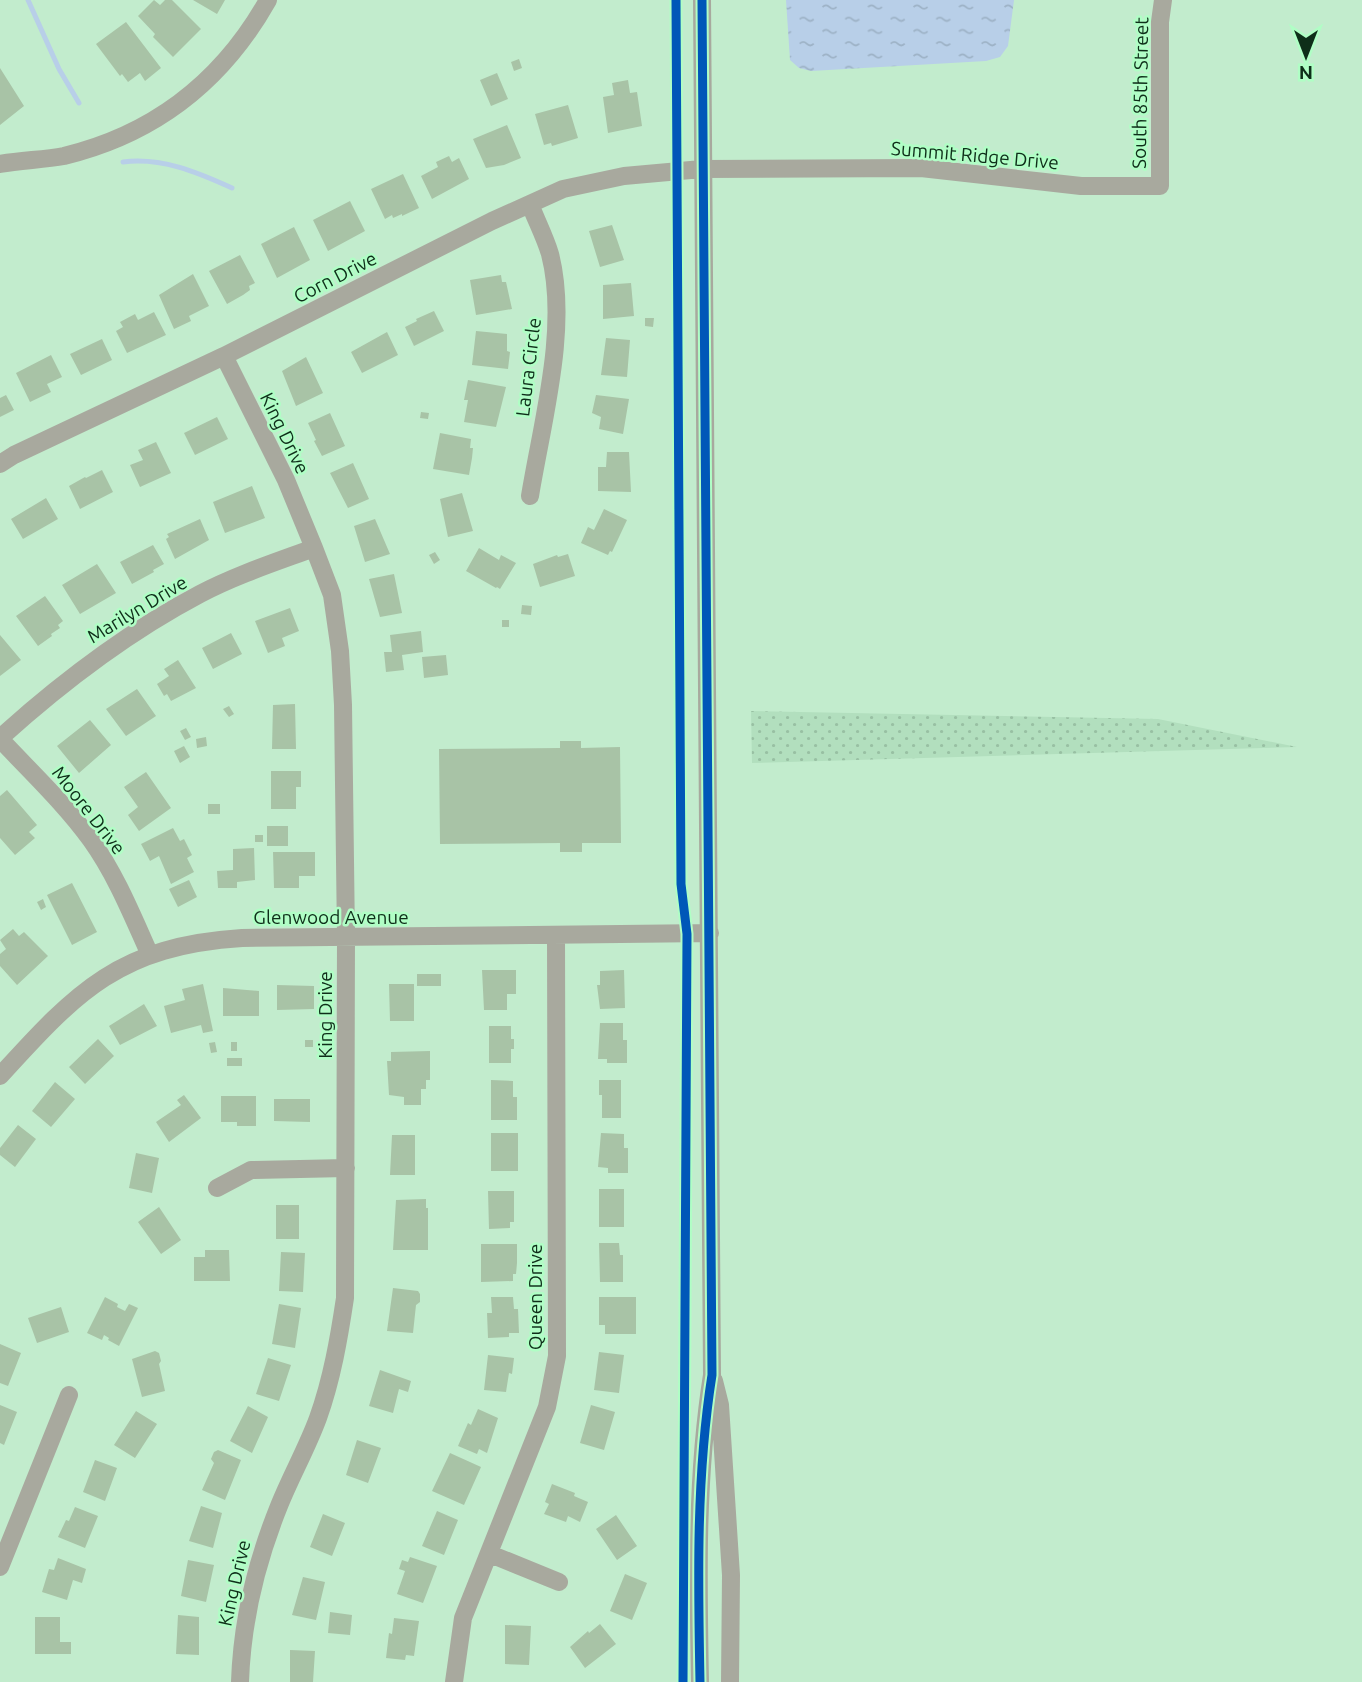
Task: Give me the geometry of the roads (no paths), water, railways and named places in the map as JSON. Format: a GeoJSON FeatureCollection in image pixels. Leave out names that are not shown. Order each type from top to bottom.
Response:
{"type":"FeatureCollection","features":[{"type":"Feature","properties":{"kind":"street"},"geometry":{"type":"LineString","coordinates":[[0,164],[83,151],[146,125],[185,100],[218,70],[246,36],[268,0]]}},
{"type":"Feature","properties":{"kind":"street"},"geometry":{"type":"LineString","coordinates":[[700,1682],[698,1562],[706,1409],[712,1375],[702,0]]}},
{"type":"Feature","properties":{"kind":"street","name":"South 85th Street"},"geometry":{"type":"LineString","coordinates":[[1160,186],[1160,22],[1164,0]]}},
{"type":"Feature","properties":{"kind":"street","name":"Summit Ridge Drive"},"geometry":{"type":"LineString","coordinates":[[702,169],[921,168],[1081,186],[1160,186]]}},
{"type":"Feature","properties":{"kind":"street","name":"Corn Drive"},"geometry":{"type":"LineString","coordinates":[[0,464],[563,189],[624,176],[702,169]]}},
{"type":"Feature","properties":{"kind":"street","name":"Laura Circle"},"geometry":{"type":"LineString","coordinates":[[530,204],[550,254],[557,293],[557,339],[530,496]]}},
{"type":"Feature","properties":{"kind":"street","name":"King Drive"},"geometry":{"type":"LineString","coordinates":[[224,356],[286,480],[332,595],[344,705],[345,1298],[337,1350],[318,1418],[258,1560],[247,1610],[240,1682]]}},
{"type":"Feature","properties":{"kind":"street","name":"Marilyn Drive"},"geometry":{"type":"LineString","coordinates":[[0,738],[86,665],[162,615],[244,574],[314,548]]}},
{"type":"Feature","properties":{"kind":"street","name":"Moore Drive"},"geometry":{"type":"LineString","coordinates":[[0,738],[91,840],[117,881],[150,955]]}},
{"type":"Feature","properties":{"kind":"street","name":"Glenwood Avenue"},"geometry":{"type":"LineString","coordinates":[[0,1076],[50,1021],[100,979],[150,955],[194,943],[219,940],[710,933]]}},
{"type":"Feature","properties":{"kind":"street","name":"Queen Drive"},"geometry":{"type":"LineString","coordinates":[[454,1682],[463,1618],[547,1407],[557,1356],[556,936]]}},
{"type":"Feature","properties":{"kind":"street"},"geometry":{"type":"LineString","coordinates":[[217,1188],[251,1170],[346,1168]]}},
{"type":"Feature","properties":{"kind":"street"},"geometry":{"type":"LineString","coordinates":[[712,1375],[720,1405],[731,1574],[730,1682]]}},
{"type":"Feature","properties":{"kind":"street"},"geometry":{"type":"LineString","coordinates":[[0,1567],[69,1395]]}},
{"type":"Feature","properties":{"kind":"street"},"geometry":{"type":"LineString","coordinates":[[490,1554],[559,1582]]}},
{"type":"Feature","properties":{"kind":"water"},"geometry":{"type":"Polygon","coordinates":[[[786,0],[1014,0],[1008,46],[1000,57],[986,61],[811,71],[799,68],[790,60],[786,0]]]}},
{"type":"Feature","properties":{"kind":"waterway"},"geometry":{"type":"LineString","coordinates":[[28,0],[59,69],[79,103]]}},
{"type":"Feature","properties":{"kind":"waterway"},"geometry":{"type":"LineString","coordinates":[[123,162],[165,164],[192,171],[232,188]]}}]}
